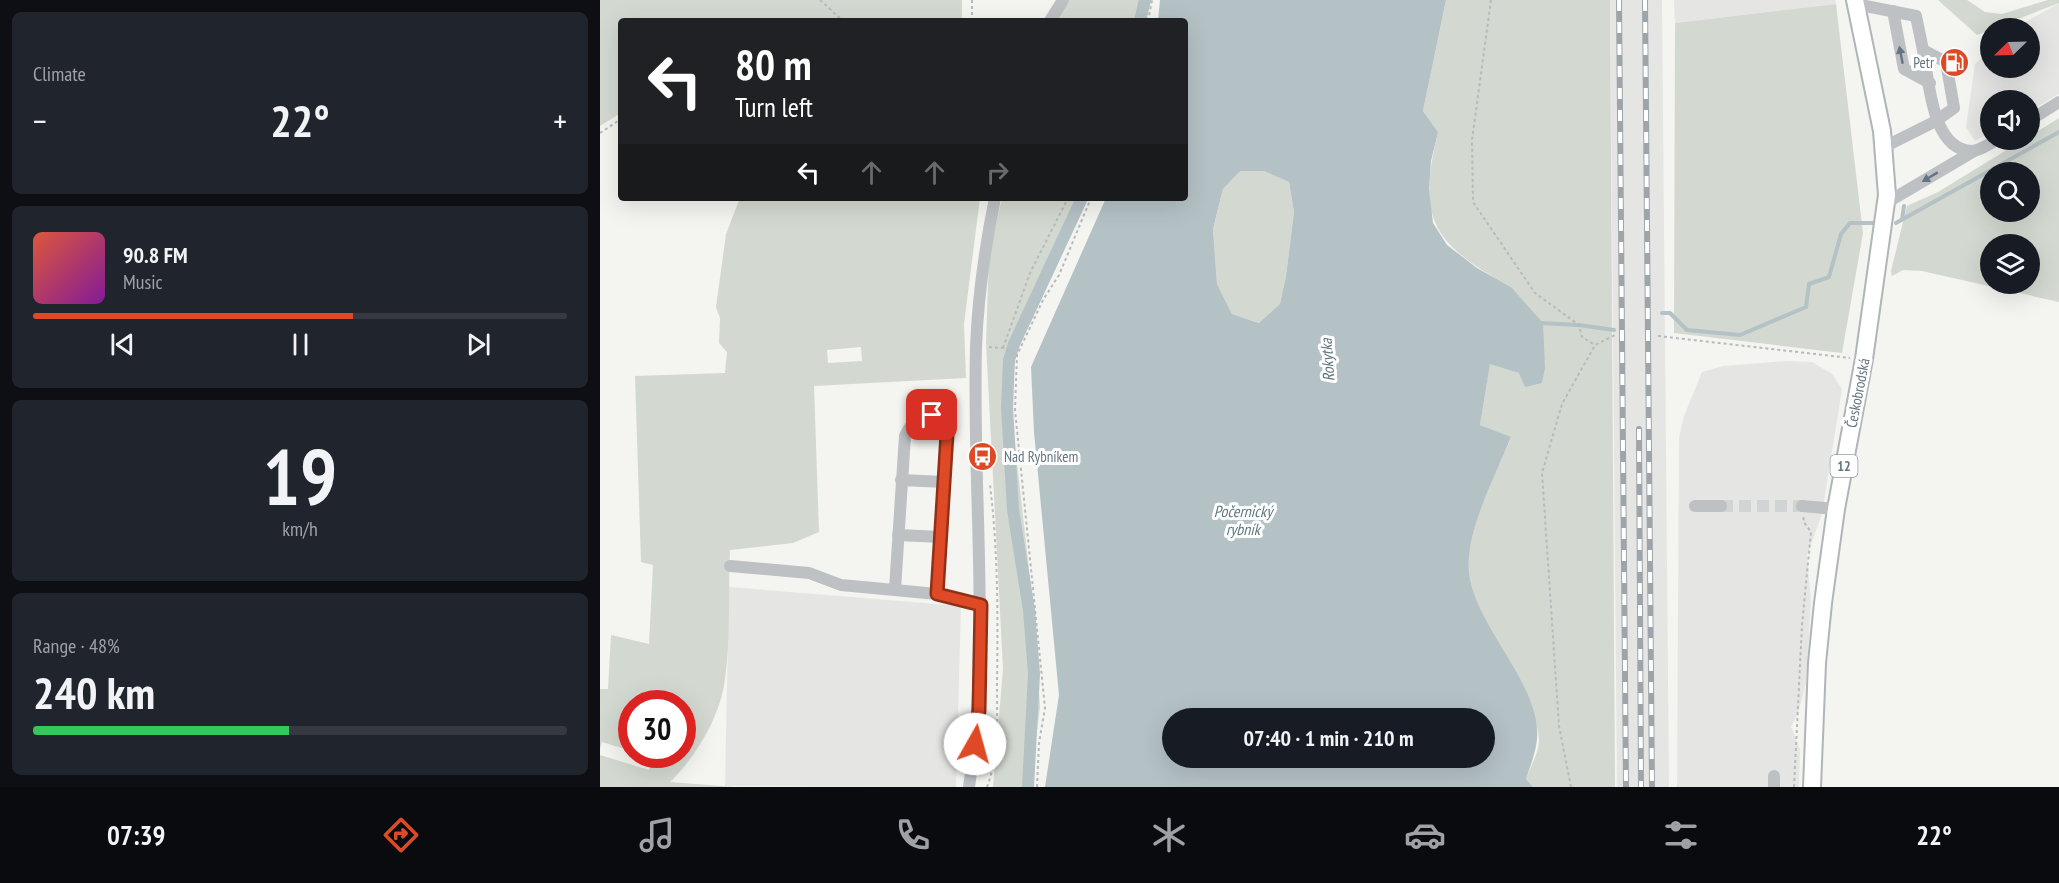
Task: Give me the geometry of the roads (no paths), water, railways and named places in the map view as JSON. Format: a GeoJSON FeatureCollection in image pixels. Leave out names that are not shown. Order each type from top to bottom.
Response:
{"type":"FeatureCollection","features":[{"type":"Feature","properties":{"kind":"main road","name":"Českobrodská"},"geometry":{"type":"LineString","coordinates":[[1812,787],[1817,663],[1836,509],[1864,359],[1886,204],[1884,147],[1856,2]]}},
{"type":"Feature","properties":{"kind":"street"},"geometry":{"type":"LineString","coordinates":[[1052,18],[1063,0]]}},
{"type":"Feature","properties":{"kind":"street"},"geometry":{"type":"LineString","coordinates":[[1856,2],[1916,16],[1936,121],[1946,138],[1960,149],[1974,151]]}},
{"type":"Feature","properties":{"kind":"street"},"geometry":{"type":"LineString","coordinates":[[1893,11],[1904,69],[1930,83]]}},
{"type":"Feature","properties":{"kind":"street"},"geometry":{"type":"LineString","coordinates":[[1884,147],[1936,121],[1954,108],[1946,62],[1923,50]]}},
{"type":"Feature","properties":{"kind":"street"},"geometry":{"type":"LineString","coordinates":[[2040,114],[2059,102]]}},
{"type":"Feature","properties":{"kind":"street"},"geometry":{"type":"LineString","coordinates":[[1886,204],[1980,148]]}},
{"type":"Feature","properties":{"kind":"street"},"geometry":{"type":"LineString","coordinates":[[969,787],[979,710],[981,605],[976,345],[982,272],[994,201]]}},
{"type":"Feature","properties":{"kind":"street"},"geometry":{"type":"LineString","coordinates":[[895,589],[905,436],[910,423],[920,417],[932,415],[943,420],[947,434],[937,594]]}},
{"type":"Feature","properties":{"kind":"street"},"geometry":{"type":"LineString","coordinates":[[902,480],[945,482]]}},
{"type":"Feature","properties":{"kind":"street"},"geometry":{"type":"LineString","coordinates":[[1695,506],[1722,506]]}},
{"type":"Feature","properties":{"kind":"street"},"geometry":{"type":"LineString","coordinates":[[1804,506],[1836,509]]}},
{"type":"Feature","properties":{"kind":"street"},"geometry":{"type":"LineString","coordinates":[[898,535],[941,537]]}},
{"type":"Feature","properties":{"kind":"street"},"geometry":{"type":"LineString","coordinates":[[730,566],[809,573],[841,585],[937,594],[981,605]]}},
{"type":"Feature","properties":{"kind":"water","name":"Počernický rybník"},"geometry":{"type":"Polygon","coordinates":[[[1160,0],[1446,0],[1423,111],[1438,132],[1431,161],[1429,189],[1433,223],[1447,245],[1477,268],[1511,287],[1543,323],[1545,368],[1542,383],[1525,387],[1519,373],[1490,364],[1480,425],[1511,437],[1483,503],[1469,556],[1469,572],[1474,593],[1494,635],[1519,676],[1529,697],[1535,718],[1537,739],[1526,779],[1533,787],[1045,787],[1059,695],[1034,432],[1031,367],[1105,201],[1188,201],[1188,18],[1158,18],[1160,0]],[[1240,171],[1223,189],[1213,229],[1217,284],[1232,314],[1259,323],[1280,304],[1286,276],[1294,212],[1289,182],[1264,171],[1240,171]]]}},
{"type":"Feature","properties":{"kind":"waterway"},"geometry":{"type":"LineString","coordinates":[[1141,18],[1145,0]]}},
{"type":"Feature","properties":{"kind":"waterway"},"geometry":{"type":"LineString","coordinates":[[1896,223],[2059,132]]}},
{"type":"Feature","properties":{"kind":"waterway"},"geometry":{"type":"LineString","coordinates":[[1028,787],[1034,674],[1029,610],[1013,510],[1007,407],[1009,360],[1014,344],[1081,201]]}},
{"type":"Feature","properties":{"kind":"waterway"},"geometry":{"type":"LineString","coordinates":[[1902,220],[1904,206]]}},
{"type":"Feature","properties":{"kind":"waterway"},"geometry":{"type":"LineString","coordinates":[[1662,313],[1670,313],[1687,330],[1740,335],[1806,307],[1809,284],[1829,277],[1841,234],[1850,223],[1874,223]]}},
{"type":"Feature","properties":{"kind":"waterway"},"geometry":{"type":"LineString","coordinates":[[1540,323],[1614,330]]}},
{"type":"Feature","properties":{"kind":"tunnel"},"geometry":{"type":"LineString","coordinates":[[1721,506],[1802,506]]}},
{"type":"Feature","properties":{"kind":"railway"},"geometry":{"type":"LineString","coordinates":[[1619,0],[1626,787]]}},
{"type":"Feature","properties":{"kind":"railway"},"geometry":{"type":"LineString","coordinates":[[1645,0],[1652,787]]}},
{"type":"Feature","properties":{"kind":"railway"},"geometry":{"type":"LineString","coordinates":[[1639,429],[1641,787]]}},
{"type":"Feature","properties":{"kind":"place","name":"Petr"},"geometry":{"type":"Point","coordinates":[1955,63]}},
{"type":"Feature","properties":{"kind":"place","name":"Nad Rybníkem"},"geometry":{"type":"Point","coordinates":[983,457]}},
{"type":"Feature","properties":{"kind":"water label","name":"Rokytka"},"geometry":{"type":"Point","coordinates":[1327,360]}}]}
